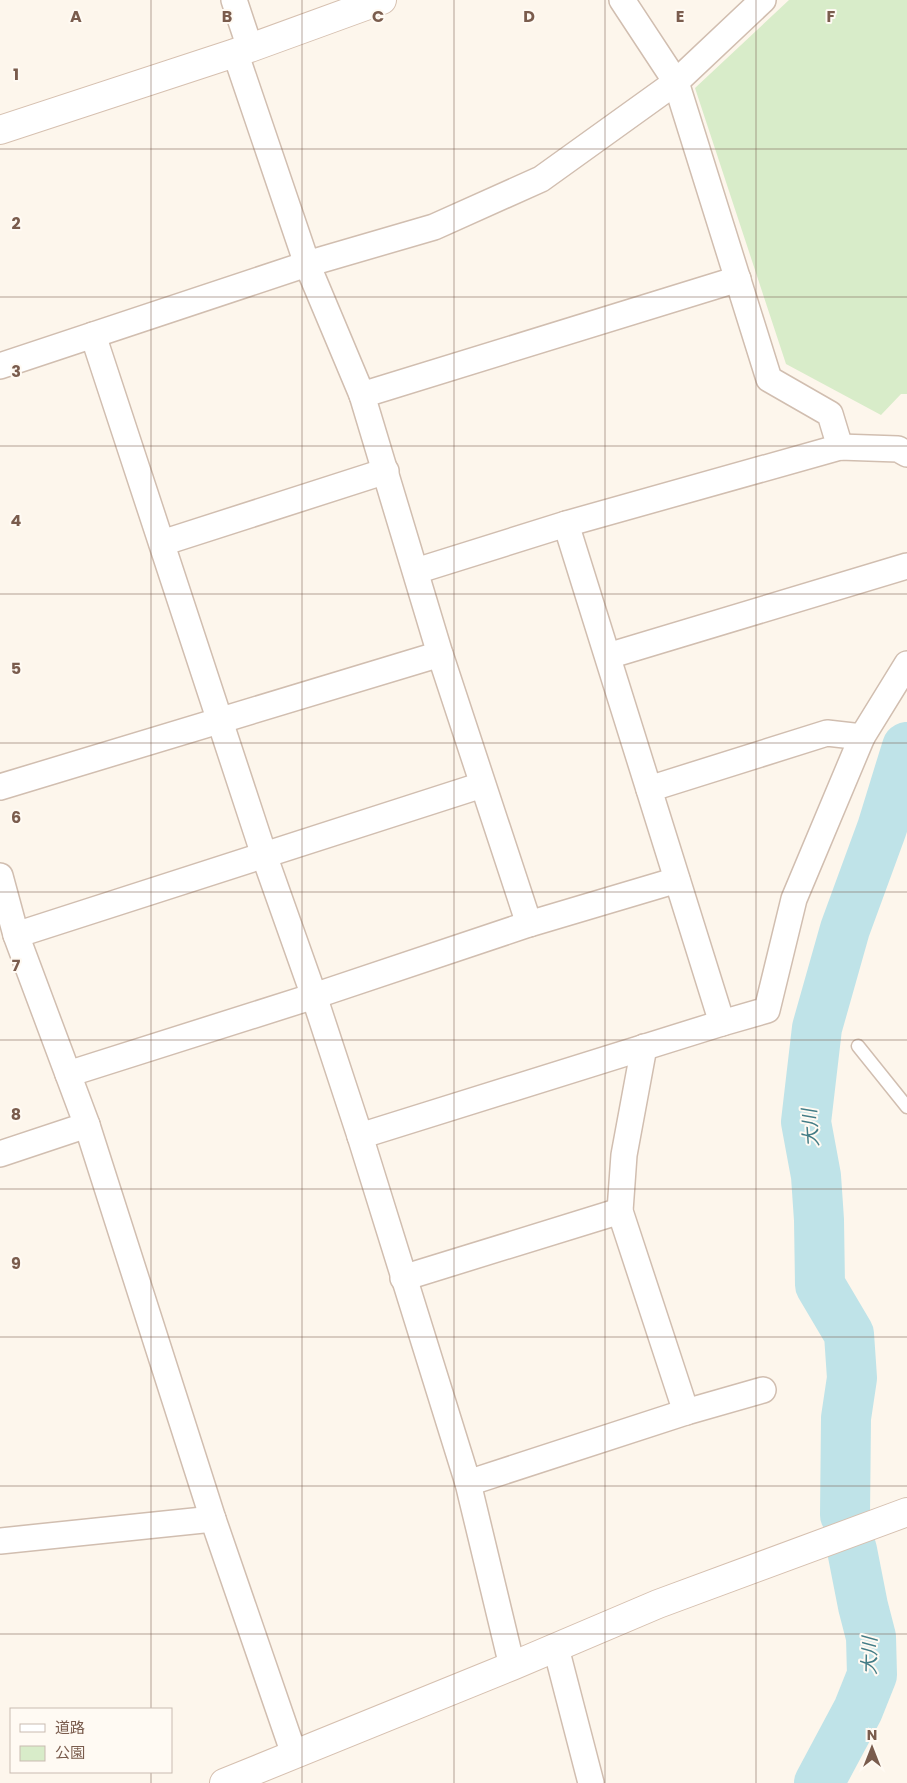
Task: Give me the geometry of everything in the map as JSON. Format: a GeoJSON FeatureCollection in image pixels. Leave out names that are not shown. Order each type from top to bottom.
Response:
{"type":"FeatureCollection","features":[{"type":"Feature","properties":{"kind":"street"},"geometry":{"type":"LineString","coordinates":[[234,0],[242,50],[307,264],[362,395],[440,654],[528,924]]}},
{"type":"Feature","properties":{"kind":"street"},"geometry":{"type":"LineString","coordinates":[[0,130],[242,50],[382,0]]}},
{"type":"Feature","properties":{"kind":"street"},"geometry":{"type":"LineString","coordinates":[[622,0],[676,82],[769,379],[830,414],[840,447]]}},
{"type":"Feature","properties":{"kind":"street"},"geometry":{"type":"LineString","coordinates":[[0,366],[307,264],[434,227],[540,179],[676,82],[763,0]]}},
{"type":"Feature","properties":{"kind":"street"},"geometry":{"type":"LineString","coordinates":[[362,395],[738,279]]}},
{"type":"Feature","properties":{"kind":"street"},"geometry":{"type":"LineString","coordinates":[[94,335],[264,855],[314,996],[360,1136],[468,1483],[512,1666]]}},
{"type":"Feature","properties":{"kind":"street"},"geometry":{"type":"LineString","coordinates":[[416,572],[566,524],[840,447],[898,449],[907,454]]}},
{"type":"Feature","properties":{"kind":"street"},"geometry":{"type":"LineString","coordinates":[[162,543],[386,472]]}},
{"type":"Feature","properties":{"kind":"street"},"geometry":{"type":"LineString","coordinates":[[566,524],[722,1023]]}},
{"type":"Feature","properties":{"kind":"street"},"geometry":{"type":"LineString","coordinates":[[608,656],[907,566]]}},
{"type":"Feature","properties":{"kind":"street"},"geometry":{"type":"LineString","coordinates":[[0,787],[440,654]]}},
{"type":"Feature","properties":{"kind":"street"},"geometry":{"type":"LineString","coordinates":[[360,1136],[767,1010],[794,899],[862,737],[907,664]]}},
{"type":"Feature","properties":{"kind":"street"},"geometry":{"type":"LineString","coordinates":[[649,789],[827,733],[862,737]]}},
{"type":"Feature","properties":{"kind":"street"},"geometry":{"type":"LineString","coordinates":[[16,935],[482,784]]}},
{"type":"Feature","properties":{"kind":"street"},"geometry":{"type":"LineString","coordinates":[[0,876],[5,912],[16,935],[87,1124],[213,1519],[294,1754]]}},
{"type":"Feature","properties":{"kind":"street"},"geometry":{"type":"LineString","coordinates":[[68,1074],[314,996],[528,924],[677,880]]}},
{"type":"Feature","properties":{"kind":"street"},"geometry":{"type":"LineString","coordinates":[[644,1047],[624,1155],[620,1211],[686,1412]]}},
{"type":"Feature","properties":{"kind":"street"},"geometry":{"type":"LineString","coordinates":[[0,1154],[87,1124]]}},
{"type":"Feature","properties":{"kind":"street"},"geometry":{"type":"LineString","coordinates":[[403,1278],[620,1211]]}},
{"type":"Feature","properties":{"kind":"street"},"geometry":{"type":"LineString","coordinates":[[468,1483],[686,1412],[763,1390]]}},
{"type":"Feature","properties":{"kind":"street"},"geometry":{"type":"LineString","coordinates":[[224,1783],[268,1774],[294,1754],[556,1648],[658,1604],[907,1512]]}},
{"type":"Feature","properties":{"kind":"street"},"geometry":{"type":"LineString","coordinates":[[0,1541],[213,1519]]}},
{"type":"Feature","properties":{"kind":"street"},"geometry":{"type":"LineString","coordinates":[[556,1648],[591,1783]]}},
{"type":"Feature","properties":{"kind":"lane"},"geometry":{"type":"LineString","coordinates":[[858,1046],[907,1107]]}},
{"type":"Feature","properties":{"kind":"green space"},"geometry":{"type":"Polygon","coordinates":[[[789,0],[907,0],[907,394],[901,394],[881,415],[786,364],[695,88],[789,0]]]}},
{"type":"Feature","properties":{"kind":"waterway","name":"大川"},"geometry":{"type":"LineString","coordinates":[[845,1515],[846,1418],[852,1378],[849,1334],[820,1285],[816,1176],[806,1122],[817,1028],[845,929],[882,828],[907,747]]}},
{"type":"Feature","properties":{"kind":"waterway","name":"大川"},"geometry":{"type":"LineString","coordinates":[[819,1783],[858,1710],[872,1675],[871,1637],[852,1550]]}}]}
